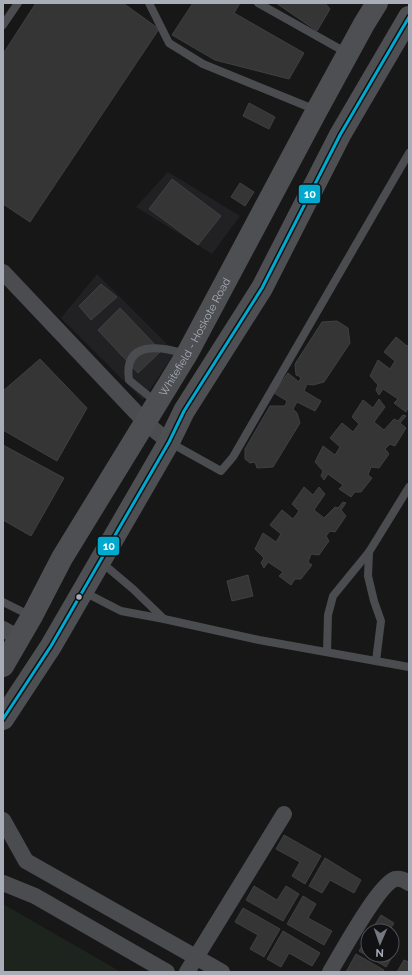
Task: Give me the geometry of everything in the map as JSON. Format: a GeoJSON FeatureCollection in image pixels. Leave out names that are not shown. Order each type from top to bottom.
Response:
{"type":"FeatureCollection","features":[{"type":"Feature","properties":{"kind":"main road","name":"Whitefield - Hoskote Road"},"geometry":{"type":"LineString","coordinates":[[3,666],[11,634],[32,616],[62,558],[187,354],[317,110],[377,3]]}},
{"type":"Feature","properties":{"kind":"main road"},"geometry":{"type":"LineString","coordinates":[[3,719],[51,646],[169,442],[184,411],[262,288],[340,135],[409,17]]}},
{"type":"Feature","properties":{"kind":"street"},"geometry":{"type":"LineString","coordinates":[[3,272],[146,423],[169,442]]}},
{"type":"Feature","properties":{"kind":"street"},"geometry":{"type":"LineString","coordinates":[[188,972],[284,814]]}},
{"type":"Feature","properties":{"kind":"street"},"geometry":{"type":"LineString","coordinates":[[3,820],[26,861],[222,972]]}},
{"type":"Feature","properties":{"kind":"street"},"geometry":{"type":"LineString","coordinates":[[330,972],[376,897],[388,883],[395,879],[404,880],[409,883]]}},
{"type":"Feature","properties":{"kind":"street"},"geometry":{"type":"LineString","coordinates":[[3,883],[34,896],[167,972]]}},
{"type":"Feature","properties":{"kind":"lane"},"geometry":{"type":"LineString","coordinates":[[3,25],[18,3]]}},
{"type":"Feature","properties":{"kind":"lane"},"geometry":{"type":"LineString","coordinates":[[149,3],[169,43],[203,64],[317,110]]}},
{"type":"Feature","properties":{"kind":"lane"},"geometry":{"type":"LineString","coordinates":[[258,3],[348,54]]}},
{"type":"Feature","properties":{"kind":"lane"},"geometry":{"type":"LineString","coordinates":[[169,442],[221,471],[233,457],[409,153]]}},
{"type":"Feature","properties":{"kind":"lane"},"geometry":{"type":"LineString","coordinates":[[157,403],[129,380],[128,372],[131,359],[140,350],[151,347],[168,349],[187,354]]}},
{"type":"Feature","properties":{"kind":"lane"},"geometry":{"type":"LineString","coordinates":[[327,652],[328,615],[333,596],[369,552],[409,487]]}},
{"type":"Feature","properties":{"kind":"lane"},"geometry":{"type":"LineString","coordinates":[[369,552],[368,576],[381,621],[376,661]]}},
{"type":"Feature","properties":{"kind":"lane"},"geometry":{"type":"LineString","coordinates":[[100,561],[133,589],[164,619]]}},
{"type":"Feature","properties":{"kind":"lane"},"geometry":{"type":"LineString","coordinates":[[83,591],[121,611],[259,640],[409,667]]}},
{"type":"Feature","properties":{"kind":"lane"},"geometry":{"type":"LineString","coordinates":[[3,602],[32,616]]}},
{"type":"Feature","properties":{"kind":"shaded area"},"geometry":{"type":"Polygon","coordinates":[[[168,172],[240,216],[212,254],[136,207],[168,172]]]}},
{"type":"Feature","properties":{"kind":"shaded area"},"geometry":{"type":"Polygon","coordinates":[[[97,274],[175,352],[143,400],[61,318],[97,274]]]}},
{"type":"Feature","properties":{"kind":"shaded area"},"geometry":{"type":"Polygon","coordinates":[[[3,904],[121,972],[3,972],[3,904]]]}},
{"type":"Feature","properties":{"kind":"building"},"geometry":{"type":"Polygon","coordinates":[[[36,3],[123,3],[159,29],[30,222],[3,204],[3,54],[36,3]]]}},
{"type":"Feature","properties":{"kind":"building"},"geometry":{"type":"Polygon","coordinates":[[[193,3],[240,3],[234,13],[304,53],[289,79],[215,60],[172,35],[193,3]]]}},
{"type":"Feature","properties":{"kind":"building"},"geometry":{"type":"Polygon","coordinates":[[[276,3],[325,3],[330,9],[317,31],[276,3]]]}},
{"type":"Feature","properties":{"kind":"building"},"geometry":{"type":"Polygon","coordinates":[[[249,103],[275,117],[269,129],[243,116],[249,103]]]}},
{"type":"Feature","properties":{"kind":"building"},"geometry":{"type":"Polygon","coordinates":[[[172,179],[221,216],[198,245],[149,209],[172,179]]]}},
{"type":"Feature","properties":{"kind":"building"},"geometry":{"type":"Polygon","coordinates":[[[240,183],[254,192],[245,206],[231,197],[240,183]]]}},
{"type":"Feature","properties":{"kind":"building"},"geometry":{"type":"Polygon","coordinates":[[[101,284],[117,297],[91,320],[79,306],[101,284]]]}},
{"type":"Feature","properties":{"kind":"building"},"geometry":{"type":"Polygon","coordinates":[[[120,308],[161,351],[138,373],[98,330],[120,308]]]}},
{"type":"Feature","properties":{"kind":"building"},"geometry":{"type":"Polygon","coordinates":[[[337,321],[348,328],[350,343],[324,382],[313,385],[307,384],[304,391],[321,401],[315,411],[297,402],[293,409],[297,413],[300,423],[273,467],[257,468],[255,462],[250,463],[245,459],[245,449],[270,406],[285,406],[287,401],[274,393],[288,373],[299,382],[301,377],[296,375],[295,364],[322,322],[337,321]]]}},
{"type":"Feature","properties":{"kind":"building"},"geometry":{"type":"Polygon","coordinates":[[[396,337],[407,346],[409,344],[409,406],[406,412],[394,403],[398,399],[383,389],[379,395],[376,390],[378,385],[370,376],[378,360],[390,369],[395,361],[384,352],[396,337]]]}},
{"type":"Feature","properties":{"kind":"building"},"geometry":{"type":"Polygon","coordinates":[[[40,359],[87,408],[57,461],[3,430],[3,391],[40,359]]]}},
{"type":"Feature","properties":{"kind":"building"},"geometry":{"type":"Polygon","coordinates":[[[379,399],[385,407],[374,422],[384,430],[394,419],[398,421],[403,415],[406,416],[400,423],[406,428],[395,446],[390,444],[385,449],[389,454],[379,468],[371,467],[368,475],[372,478],[361,492],[355,492],[351,497],[339,489],[343,485],[328,474],[324,480],[321,476],[323,471],[315,462],[323,446],[335,455],[340,447],[330,438],[342,423],[353,432],[359,424],[352,417],[363,400],[373,408],[379,399]]]}},
{"type":"Feature","properties":{"kind":"building"},"geometry":{"type":"Polygon","coordinates":[[[3,445],[64,478],[31,536],[3,520],[3,445]]]}},
{"type":"Feature","properties":{"kind":"building"},"geometry":{"type":"Polygon","coordinates":[[[304,487],[313,495],[319,487],[325,494],[314,510],[324,518],[335,507],[338,508],[343,502],[346,503],[341,510],[346,516],[335,532],[330,531],[326,536],[329,541],[319,555],[311,554],[308,562],[312,565],[301,579],[295,579],[291,585],[279,576],[283,572],[268,562],[264,568],[261,563],[264,558],[255,549],[263,533],[276,542],[281,534],[270,525],[282,510],[293,519],[299,511],[292,504],[304,487]]]}},
{"type":"Feature","properties":{"kind":"building"},"geometry":{"type":"Polygon","coordinates":[[[248,575],[253,596],[232,601],[227,581],[248,575]]]}},
{"type":"Feature","properties":{"kind":"building"},"geometry":{"type":"Polygon","coordinates":[[[284,835],[321,856],[305,884],[292,876],[300,862],[276,849],[284,835]]]}},
{"type":"Feature","properties":{"kind":"building"},"geometry":{"type":"Polygon","coordinates":[[[325,858],[361,880],[354,893],[330,880],[322,893],[309,886],[325,858]]]}},
{"type":"Feature","properties":{"kind":"building"},"geometry":{"type":"Polygon","coordinates":[[[254,886],[277,900],[286,886],[299,894],[283,921],[246,900],[254,886]]]}},
{"type":"Feature","properties":{"kind":"building"},"geometry":{"type":"Polygon","coordinates":[[[303,896],[316,904],[308,918],[332,931],[324,945],[287,924],[303,896]]]}},
{"type":"Feature","properties":{"kind":"building"},"geometry":{"type":"Polygon","coordinates":[[[243,908],[280,929],[264,957],[250,949],[258,935],[235,922],[243,908]]]}},
{"type":"Feature","properties":{"kind":"building"},"geometry":{"type":"Polygon","coordinates":[[[381,915],[394,923],[376,923],[381,915]]]}},
{"type":"Feature","properties":{"kind":"building"},"geometry":{"type":"Polygon","coordinates":[[[283,931],[320,953],[312,966],[289,953],[281,967],[267,959],[283,931]]]}},
{"type":"Feature","properties":{"kind":"building"},"geometry":{"type":"Polygon","coordinates":[[[356,954],[360,956],[360,963],[372,963],[384,970],[383,972],[346,972],[356,954]]]}},
{"type":"Feature","properties":{"kind":"building"},"geometry":{"type":"Polygon","coordinates":[[[404,960],[409,962],[409,972],[397,972],[404,960]]]}},
{"type":"Feature","properties":{"kind":"building"},"geometry":{"type":"Polygon","coordinates":[[[379,963],[388,963],[386,967],[379,963]]]}},
{"type":"Feature","properties":{"kind":"transit line","name":"10"},"geometry":{"type":"LineString","coordinates":[[3,719],[51,646],[169,442],[184,411],[262,288],[340,135],[409,17]]}}]}
